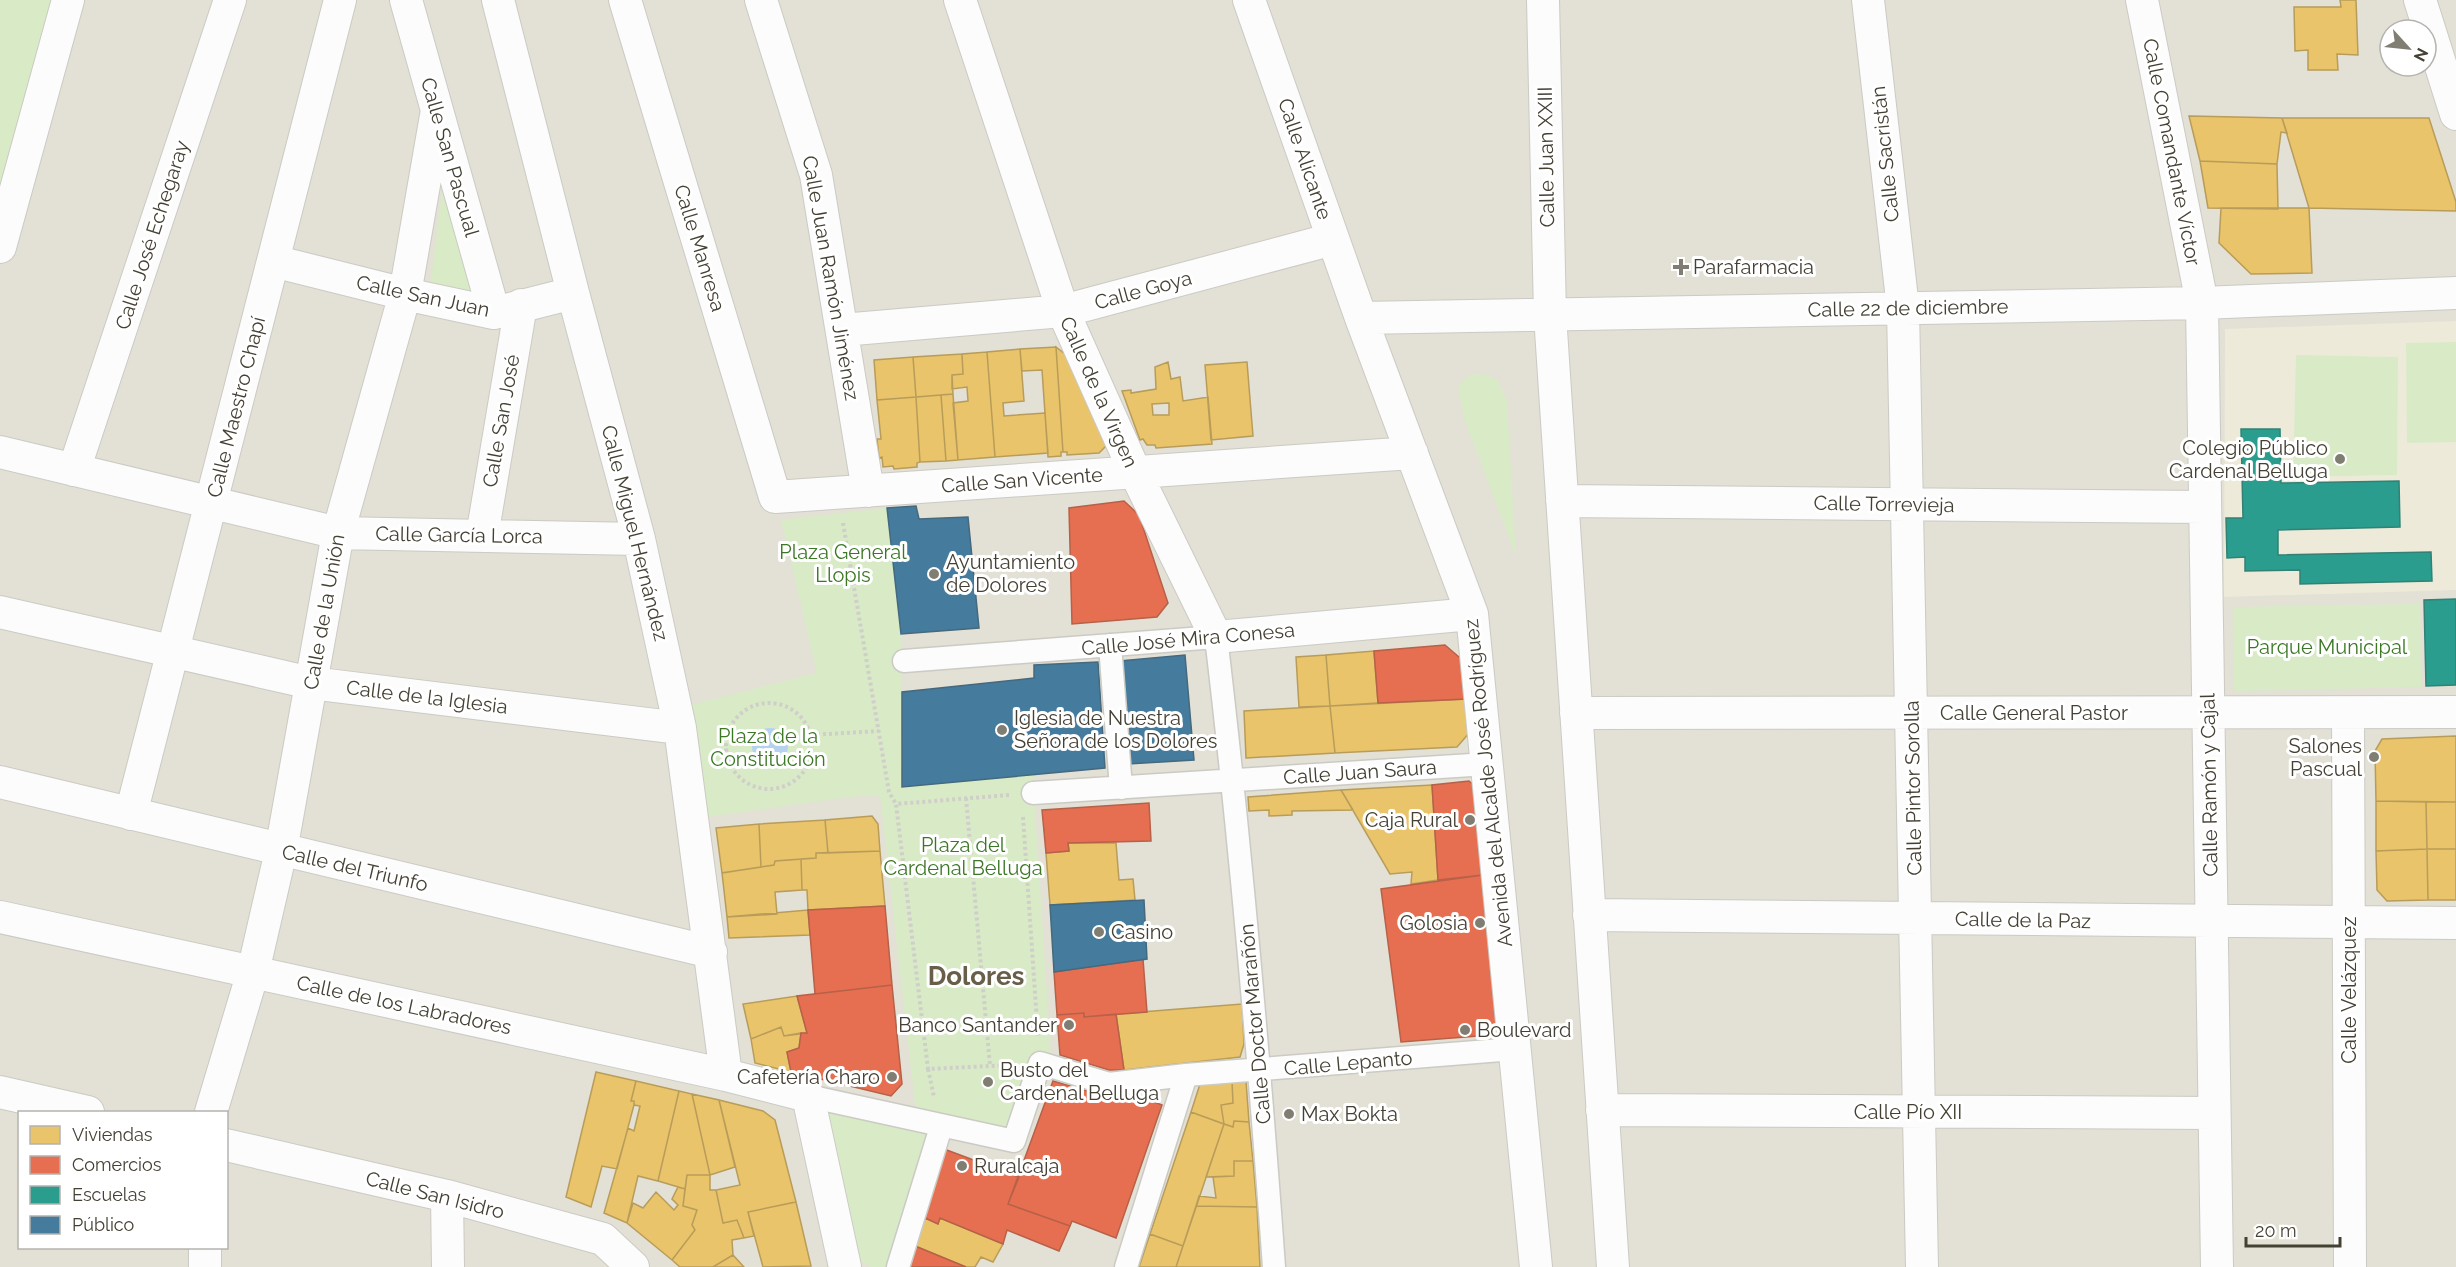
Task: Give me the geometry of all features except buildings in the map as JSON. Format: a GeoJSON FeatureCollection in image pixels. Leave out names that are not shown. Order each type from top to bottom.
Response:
{"type":"FeatureCollection","features":[{"type":"Feature","properties":{"kind":"street"},"geometry":{"type":"LineString","coordinates":[[0,247],[68,0]]}},
{"type":"Feature","properties":{"kind":"street","name":"Calle José Echegaray"},"geometry":{"type":"LineString","coordinates":[[74,470],[230,0]]}},
{"type":"Feature","properties":{"kind":"street","name":"Calle Maestro Chapí"},"geometry":{"type":"LineString","coordinates":[[131,814],[340,0]]}},
{"type":"Feature","properties":{"kind":"street","name":"Calle San Pascual"},"geometry":{"type":"LineString","coordinates":[[406,0],[437,110],[508,309]]}},
{"type":"Feature","properties":{"kind":"street","name":"Calle Miguel Hernández"},"geometry":{"type":"LineString","coordinates":[[498,0],[639,539],[680,728],[726,1075]]}},
{"type":"Feature","properties":{"kind":"street","name":"Calle Manresa"},"geometry":{"type":"LineString","coordinates":[[625,0],[776,497]]}},
{"type":"Feature","properties":{"kind":"street","name":"Calle Juan Ramón Jiménez"},"geometry":{"type":"LineString","coordinates":[[761,0],[816,175],[868,490]]}},
{"type":"Feature","properties":{"kind":"street","name":"Calle de la Virgen"},"geometry":{"type":"LineString","coordinates":[[960,0],[1063,311],[1135,472],[1216,637],[1233,781]]}},
{"type":"Feature","properties":{"kind":"street","name":"Calle Alicante"},"geometry":{"type":"LineString","coordinates":[[1249,0],[1361,318]]}},
{"type":"Feature","properties":{"kind":"street","name":"Calle Juan XXIII"},"geometry":{"type":"LineString","coordinates":[[1543,0],[1550,315]]}},
{"type":"Feature","properties":{"kind":"street","name":"Calle Sacristán"},"geometry":{"type":"LineString","coordinates":[[1868,0],[1903,308]]}},
{"type":"Feature","properties":{"kind":"street","name":"Calle Comandante Víctor"},"geometry":{"type":"LineString","coordinates":[[2142,0],[2202,303]]}},
{"type":"Feature","properties":{"kind":"street"},"geometry":{"type":"LineString","coordinates":[[2420,0],[2456,114]]}},
{"type":"Feature","properties":{"kind":"street","name":"Calle de la Unión"},"geometry":{"type":"LineString","coordinates":[[212,1111],[253,972],[281,851],[338,532],[405,294],[437,110]]}},
{"type":"Feature","properties":{"kind":"street","name":"Calle Goya"},"geometry":{"type":"LineString","coordinates":[[842,330],[1063,311],[1333,239]]}},
{"type":"Feature","properties":{"kind":"street","name":"Calle San Juan"},"geometry":{"type":"LineString","coordinates":[[273,261],[405,294],[508,309],[573,293]]}},
{"type":"Feature","properties":{"kind":"street","name":"Calle 22 de diciembre"},"geometry":{"type":"LineString","coordinates":[[1361,318],[2202,303],[2456,293]]}},
{"type":"Feature","properties":{"kind":"street","name":"Calle Ramón y Cajal"},"geometry":{"type":"LineString","coordinates":[[2202,303],[2217,1267]]}},
{"type":"Feature","properties":{"kind":"street","name":"Calle Pintor Sorolla"},"geometry":{"type":"LineString","coordinates":[[1903,308],[1922,1267]]}},
{"type":"Feature","properties":{"kind":"street","name":"Calle San José"},"geometry":{"type":"LineString","coordinates":[[482,536],[508,309]]}},
{"type":"Feature","properties":{"kind":"street"},"geometry":{"type":"LineString","coordinates":[[1550,315],[1613,1267]]}},
{"type":"Feature","properties":{"kind":"street","name":"Avenida del Alcalde José Rodríguez"},"geometry":{"type":"LineString","coordinates":[[1361,318],[1472,614],[1536,1267]]}},
{"type":"Feature","properties":{"kind":"street","name":"Calle San Vicente"},"geometry":{"type":"LineString","coordinates":[[776,497],[1412,453]]}},
{"type":"Feature","properties":{"kind":"street","name":"Calle García Lorca"},"geometry":{"type":"LineString","coordinates":[[1,457],[74,470],[338,532],[639,539]]}},
{"type":"Feature","properties":{"kind":"street","name":"Calle Torrevieja"},"geometry":{"type":"LineString","coordinates":[[1562,501],[2205,507]]}},
{"type":"Feature","properties":{"kind":"street","name":"Calle de la Iglesia"},"geometry":{"type":"LineString","coordinates":[[0,612],[311,683],[680,728]]}},
{"type":"Feature","properties":{"kind":"street","name":"Calle José Mira Conesa"},"geometry":{"type":"LineString","coordinates":[[904,661],[1216,637],[1472,614]]}},
{"type":"Feature","properties":{"kind":"street"},"geometry":{"type":"LineString","coordinates":[[1110,645],[1121,788]]}},
{"type":"Feature","properties":{"kind":"street","name":"Calle General Pastor"},"geometry":{"type":"LineString","coordinates":[[1576,713],[2456,712]]}},
{"type":"Feature","properties":{"kind":"street","name":"Calle Velázquez"},"geometry":{"type":"LineString","coordinates":[[2348,713],[2350,1267]]}},
{"type":"Feature","properties":{"kind":"street","name":"Calle Juan Saura"},"geometry":{"type":"LineString","coordinates":[[1028,793],[1487,764]]}},
{"type":"Feature","properties":{"kind":"street","name":"Calle Doctor Marañón"},"geometry":{"type":"LineString","coordinates":[[1233,781],[1260,1071],[1274,1267]]}},
{"type":"Feature","properties":{"kind":"street","name":"Calle del Triunfo"},"geometry":{"type":"LineString","coordinates":[[0,782],[711,952]]}},
{"type":"Feature","properties":{"kind":"street","name":"Calle de la Paz"},"geometry":{"type":"LineString","coordinates":[[1589,915],[2456,923]]}},
{"type":"Feature","properties":{"kind":"street","name":"Calle de los Labradores"},"geometry":{"type":"LineString","coordinates":[[0,916],[726,1075],[807,1096]]}},
{"type":"Feature","properties":{"kind":"street","name":"Calle Lepanto"},"geometry":{"type":"LineString","coordinates":[[1040,1063],[1109,1084],[1186,1075],[1260,1071],[1514,1049]]}},
{"type":"Feature","properties":{"kind":"street"},"geometry":{"type":"LineString","coordinates":[[845,1267],[807,1096],[941,1127],[1014,1141],[1040,1063]]}},
{"type":"Feature","properties":{"kind":"street"},"geometry":{"type":"LineString","coordinates":[[1126,1267],[1186,1075]]}},
{"type":"Feature","properties":{"kind":"street"},"geometry":{"type":"LineString","coordinates":[[0,1092],[80,1111]]}},
{"type":"Feature","properties":{"kind":"street","name":"Calle Pío XII"},"geometry":{"type":"LineString","coordinates":[[1602,1110],[2214,1113]]}},
{"type":"Feature","properties":{"kind":"street"},"geometry":{"type":"LineString","coordinates":[[898,1267],[941,1127]]}},
{"type":"Feature","properties":{"kind":"street","name":"Calle San Isidro"},"geometry":{"type":"LineString","coordinates":[[228,1145],[447,1196],[603,1239],[633,1267]]}},
{"type":"Feature","properties":{"kind":"street"},"geometry":{"type":"LineString","coordinates":[[447,1196],[448,1267]]}},
{"type":"Feature","properties":{"kind":"street"},"geometry":{"type":"LineString","coordinates":[[205,1249],[205,1267]]}},
{"type":"Feature","properties":{"kind":"path"},"geometry":{"type":"LineString","coordinates":[[841,513],[889,792],[896,804],[928,1069],[1040,1063],[1028,793],[896,804]]}},
{"type":"Feature","properties":{"kind":"path"},"geometry":{"type":"LineString","coordinates":[[772,703],[797,712],[812,735],[813,749],[810,763],[803,774],[791,784],[778,789],[762,789],[748,784],[737,775],[729,763],[726,748],[728,733],[734,720],[745,710],[758,704],[772,703]]}},
{"type":"Feature","properties":{"kind":"path"},"geometry":{"type":"LineString","coordinates":[[812,735],[879,731]]}},
{"type":"Feature","properties":{"kind":"path"},"geometry":{"type":"LineString","coordinates":[[966,798],[990,1066]]}},
{"type":"Feature","properties":{"kind":"shaded area"},"geometry":{"type":"Polygon","coordinates":[[[0,0],[2456,0],[2456,1267],[0,1267],[0,0]]]}},
{"type":"Feature","properties":{"kind":"shaded area","name":"Colegio Público Cardenal Belluga"},"geometry":{"type":"Polygon","coordinates":[[[2456,321],[2456,590],[2224,597],[2225,329],[2456,321]]]}},
{"type":"Feature","properties":{"kind":"green space"},"geometry":{"type":"Polygon","coordinates":[[[0,0],[56,0],[0,202],[0,0]]]}},
{"type":"Feature","properties":{"kind":"green space"},"geometry":{"type":"Polygon","coordinates":[[[446,161],[477,298],[430,287],[446,161]]]}},
{"type":"Feature","properties":{"kind":"green space"},"geometry":{"type":"Polygon","coordinates":[[[2456,342],[2456,442],[2407,443],[2406,343],[2456,342]]]}},
{"type":"Feature","properties":{"kind":"green space"},"geometry":{"type":"Polygon","coordinates":[[[2296,355],[2398,357],[2397,475],[2293,477],[2296,355]]]}},
{"type":"Feature","properties":{"kind":"green space"},"geometry":{"type":"Polygon","coordinates":[[[1483,374],[1498,380],[1507,402],[1516,556],[1464,418],[1458,387],[1469,375],[1483,374]]]}},
{"type":"Feature","properties":{"kind":"green space"},"geometry":{"type":"Polygon","coordinates":[[[887,508],[901,634],[902,787],[1033,775],[1051,1058],[1010,1135],[916,1114],[880,795],[849,797],[707,817],[691,705],[817,673],[781,520],[887,508]]]}},
{"type":"Feature","properties":{"kind":"green space","name":"Parque Municipal"},"geometry":{"type":"Polygon","coordinates":[[[2420,604],[2421,687],[2234,691],[2233,607],[2420,604]]]}},
{"type":"Feature","properties":{"kind":"green space"},"geometry":{"type":"Polygon","coordinates":[[[818,1108],[938,1134],[896,1267],[870,1267],[853,1255],[818,1108]]]}},
{"type":"Feature","properties":{"kind":"water"},"geometry":{"type":"Polygon","coordinates":[[[770,728],[783,733],[788,746],[783,759],[770,764],[757,759],[752,746],[757,733],[770,728]]]}},
{"type":"Feature","properties":{"kind":"place","name":"Parafarmacia"},"geometry":{"type":"Point","coordinates":[1681,267]}},
{"type":"Feature","properties":{"kind":"place","name":"Colegio Público Cardenal Belluga"},"geometry":{"type":"Point","coordinates":[2340,459]}},
{"type":"Feature","properties":{"kind":"place","name":"Ayuntamiento de Dolores"},"geometry":{"type":"Point","coordinates":[934,574]}},
{"type":"Feature","properties":{"kind":"place","name":"Iglesia de Nuestra Señora de los Dolores"},"geometry":{"type":"Point","coordinates":[1002,730]}},
{"type":"Feature","properties":{"kind":"place","name":"Salones Pascual"},"geometry":{"type":"Point","coordinates":[2374,757]}},
{"type":"Feature","properties":{"kind":"place","name":"Caja Rural"},"geometry":{"type":"Point","coordinates":[1470,820]}},
{"type":"Feature","properties":{"kind":"place","name":"Golosia"},"geometry":{"type":"Point","coordinates":[1480,923]}},
{"type":"Feature","properties":{"kind":"place","name":"Casino"},"geometry":{"type":"Point","coordinates":[1099,932]}},
{"type":"Feature","properties":{"kind":"place","name":"Banco Santander"},"geometry":{"type":"Point","coordinates":[1069,1025]}},
{"type":"Feature","properties":{"kind":"place","name":"Boulevard"},"geometry":{"type":"Point","coordinates":[1465,1030]}},
{"type":"Feature","properties":{"kind":"place","name":"Cafetería Charo"},"geometry":{"type":"Point","coordinates":[892,1077]}},
{"type":"Feature","properties":{"kind":"place","name":"Busto del Cardenal Belluga"},"geometry":{"type":"Point","coordinates":[988,1082]}},
{"type":"Feature","properties":{"kind":"place","name":"Max Bokta"},"geometry":{"type":"Point","coordinates":[1289,1114]}},
{"type":"Feature","properties":{"kind":"place","name":"Ruralcaja"},"geometry":{"type":"Point","coordinates":[962,1166]}},
{"type":"Feature","properties":{"kind":"district","name":"Dolores"},"geometry":{"type":"Point","coordinates":[976,976]}},
{"type":"Feature","properties":{"kind":"park label","name":"Plaza General Llopis"},"geometry":{"type":"Point","coordinates":[843,564]}},
{"type":"Feature","properties":{"kind":"park label","name":"Plaza de la Constitución"},"geometry":{"type":"Point","coordinates":[768,748]}},
{"type":"Feature","properties":{"kind":"park label","name":"Plaza del Cardenal Belluga"},"geometry":{"type":"Point","coordinates":[963,856]}}]}
